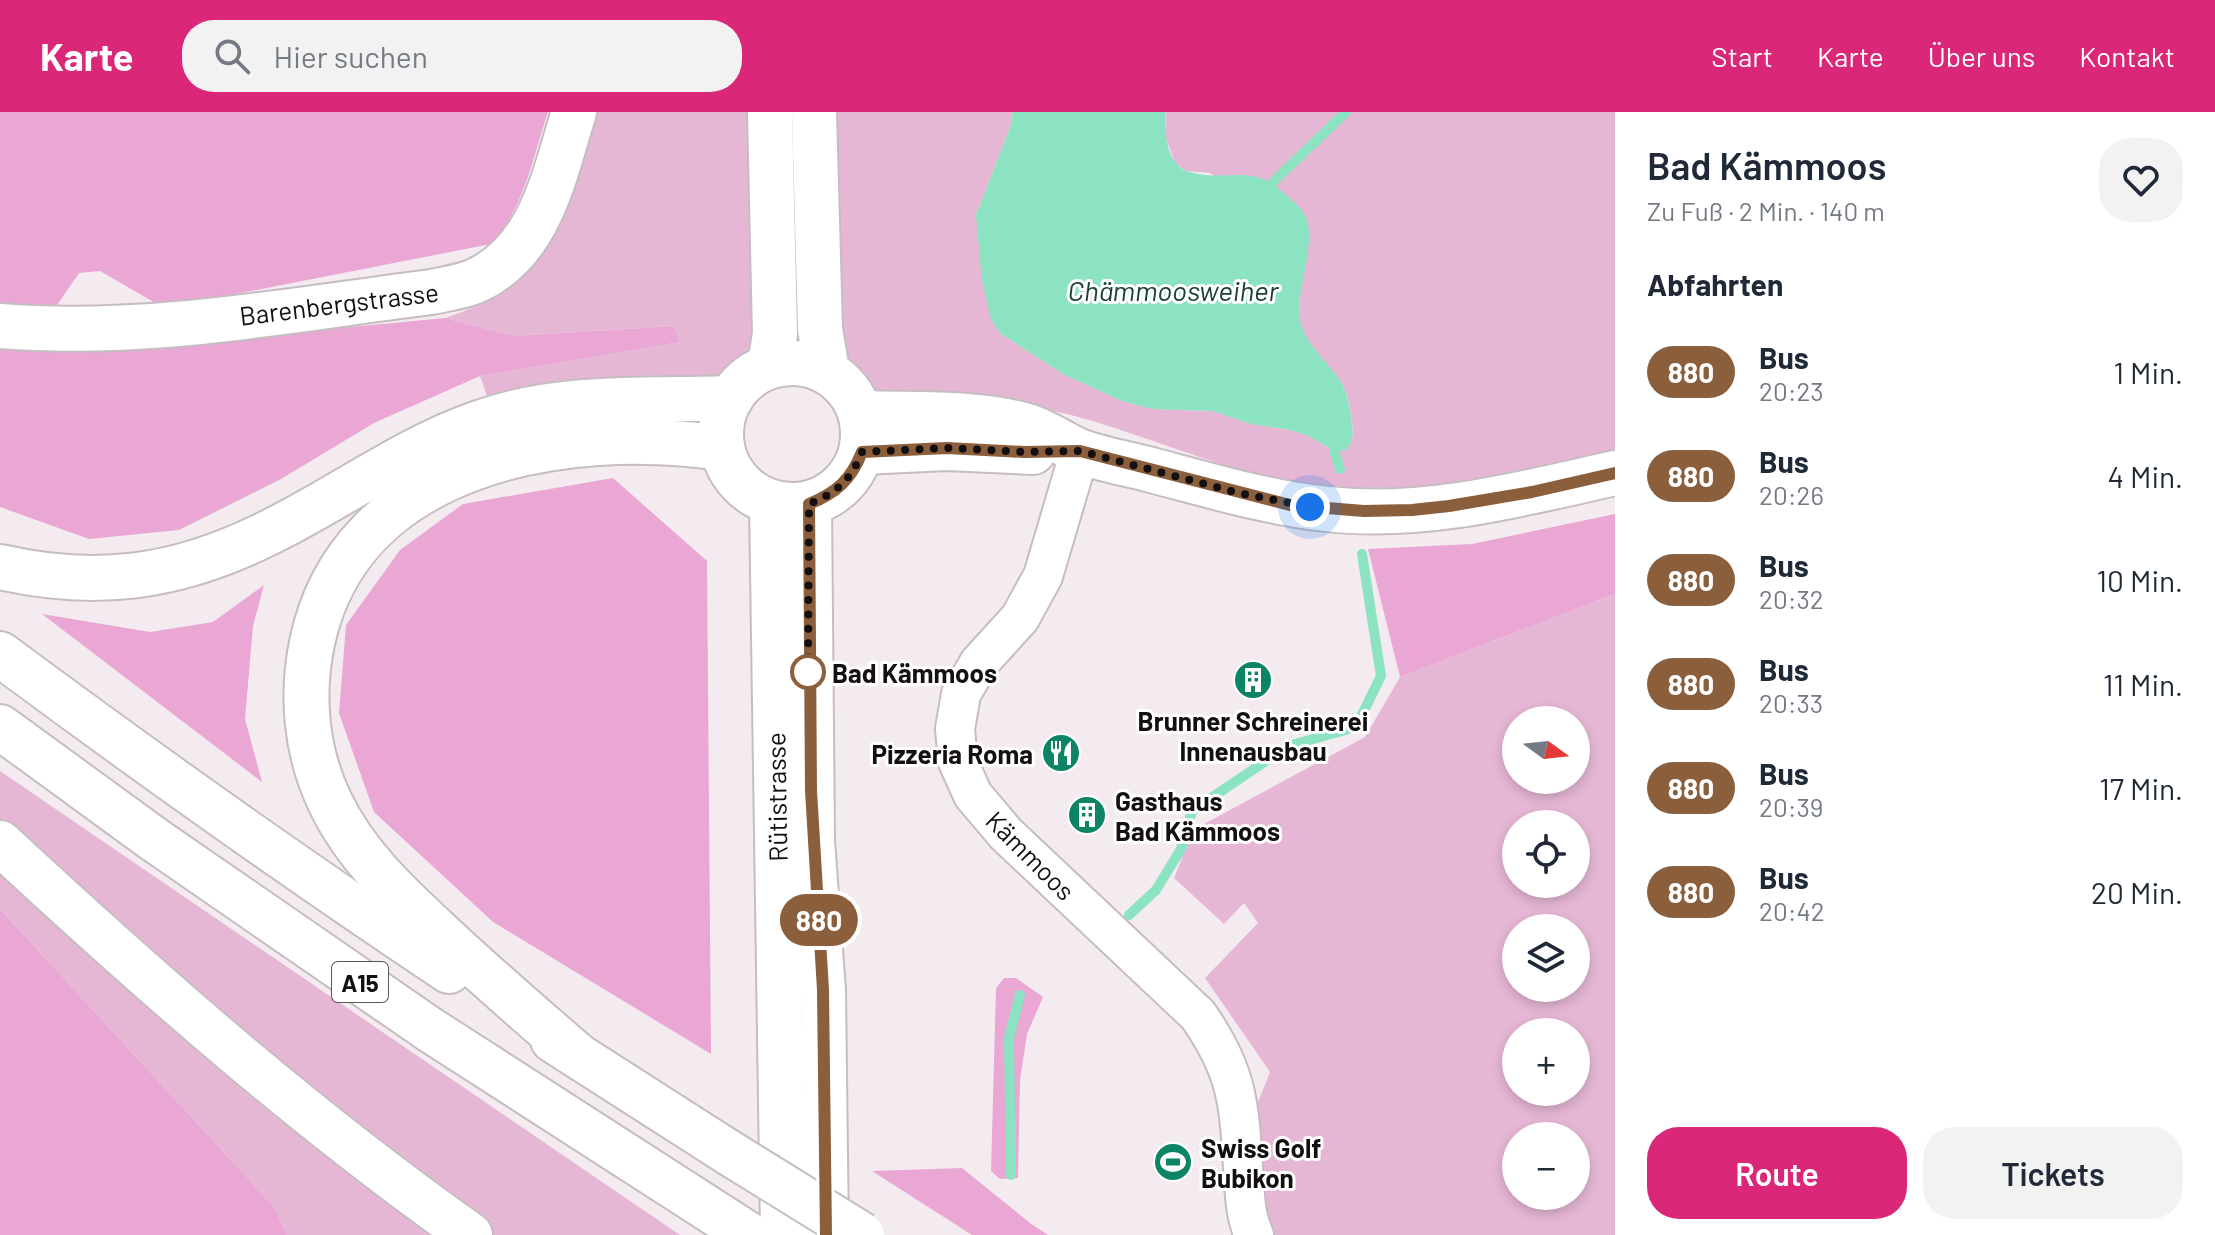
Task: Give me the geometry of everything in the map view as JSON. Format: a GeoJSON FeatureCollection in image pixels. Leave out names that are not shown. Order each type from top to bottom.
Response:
{"type":"FeatureCollection","features":[{"type":"Feature","properties":{"kind":"main road","name":"Barenbergstrasse"},"geometry":{"type":"LineString","coordinates":[[0,326],[84,329],[152,325],[431,292],[475,281],[512,256],[538,220],[574,112]]}},
{"type":"Feature","properties":{"kind":"main road"},"geometry":{"type":"LineString","coordinates":[[770,112],[775,334],[770,366]]}},
{"type":"Feature","properties":{"kind":"main road"},"geometry":{"type":"LineString","coordinates":[[814,112],[820,329],[827,371]]}},
{"type":"Feature","properties":{"kind":"main road"},"geometry":{"type":"LineString","coordinates":[[789,362],[809,364],[827,371],[842,382],[854,397],[861,433],[854,470],[843,486],[827,497],[790,503],[754,495],[729,466],[722,448],[721,430],[731,398],[741,384],[770,366],[789,362]]}},
{"type":"Feature","properties":{"kind":"main road"},"geometry":{"type":"LineString","coordinates":[[0,567],[76,579],[102,580],[155,574],[209,559],[245,544],[399,458],[508,413],[588,402],[731,398]]}},
{"type":"Feature","properties":{"kind":"main road"},"geometry":{"type":"LineString","coordinates":[[861,433],[947,448],[1080,451],[1239,493],[1290,505],[1330,510],[1412,510],[1449,506],[1532,492],[1615,473]]}},
{"type":"Feature","properties":{"kind":"main road"},"geometry":{"type":"LineString","coordinates":[[577,1055],[405,901],[358,848],[342,824],[321,780],[309,736],[307,669],[316,624],[334,583],[372,531],[421,491],[461,472],[514,454],[567,446],[666,442],[722,448]]}},
{"type":"Feature","properties":{"kind":"main road","name":"Rütistrasse"},"geometry":{"type":"LineString","coordinates":[[783,1235],[790,503]]}},
{"type":"Feature","properties":{"kind":"main road","name":"Rütistrasse"},"geometry":{"type":"LineString","coordinates":[[790,503],[808,656],[812,841],[823,990],[826,1235]]}},
{"type":"Feature","properties":{"kind":"main road","name":"A15"},"geometry":{"type":"LineString","coordinates":[[0,654],[316,883],[645,1099],[862,1235]]}},
{"type":"Feature","properties":{"kind":"main road","name":"A15"},"geometry":{"type":"LineString","coordinates":[[0,727],[339,968],[739,1229]]}},
{"type":"Feature","properties":{"kind":"main road"},"geometry":{"type":"LineString","coordinates":[[0,843],[136,969],[233,1052],[329,1130],[470,1235]]}},
{"type":"Feature","properties":{"kind":"street","name":"Kämmoos"},"geometry":{"type":"LineString","coordinates":[[1080,451],[1043,576],[1020,618],[979,663],[961,694],[955,729],[958,762],[973,795],[1006,834],[1198,1015],[1218,1044],[1232,1075],[1238,1101],[1247,1212],[1254,1235]]}},
{"type":"Feature","properties":{"kind":"shaded area"},"geometry":{"type":"Polygon","coordinates":[[[0,112],[548,112],[520,199],[491,244],[164,308],[100,271],[79,273],[51,314],[0,308],[0,112]]]}},
{"type":"Feature","properties":{"kind":"shaded area"},"geometry":{"type":"Polygon","coordinates":[[[596,112],[757,112],[756,346],[729,371],[698,385],[670,386],[609,378],[548,386],[488,399],[480,376],[680,342],[674,326],[514,336],[445,318],[482,303],[511,285],[533,263],[550,239],[563,211],[596,112]]]}},
{"type":"Feature","properties":{"kind":"shaded area"},"geometry":{"type":"Polygon","coordinates":[[[825,112],[1013,112],[1010,128],[976,215],[1000,333],[1063,374],[1122,401],[1152,409],[1213,411],[1251,424],[1291,430],[1309,436],[1334,451],[1345,451],[1353,434],[1347,395],[1340,381],[1307,339],[1300,324],[1300,297],[1308,249],[1210,173],[1186,171],[1175,163],[1165,136],[1166,112],[1615,112],[1615,457],[1465,485],[1351,491],[1314,487],[1246,472],[1112,427],[1045,409],[984,401],[881,395],[867,388],[844,365],[825,112]]]}},
{"type":"Feature","properties":{"kind":"shaded area"},"geometry":{"type":"Polygon","coordinates":[[[445,318],[514,336],[674,326],[680,342],[480,376],[374,423],[281,479],[179,530],[89,539],[0,507],[0,347],[152,346],[445,318]]]}},
{"type":"Feature","properties":{"kind":"shaded area"},"geometry":{"type":"Polygon","coordinates":[[[613,478],[707,561],[711,1054],[493,922],[374,812],[339,713],[346,625],[400,550],[463,504],[613,478]]]}},
{"type":"Feature","properties":{"kind":"shaded area"},"geometry":{"type":"Polygon","coordinates":[[[1615,514],[1615,594],[1400,677],[1368,549],[1472,544],[1615,514]]]}},
{"type":"Feature","properties":{"kind":"shaded area"},"geometry":{"type":"Polygon","coordinates":[[[264,585],[253,626],[245,719],[262,782],[42,614],[150,632],[213,622],[264,585]]]}},
{"type":"Feature","properties":{"kind":"shaded area","name":"Swiss Golf Bubikon"},"geometry":{"type":"Polygon","coordinates":[[[1615,594],[1615,1235],[1269,1235],[1251,1120],[1270,1072],[1205,978],[1258,923],[1244,903],[1224,924],[1174,878],[1193,830],[1365,737],[1400,677],[1615,594]]]}},
{"type":"Feature","properties":{"kind":"shaded area"},"geometry":{"type":"Polygon","coordinates":[[[0,771],[680,1235],[287,1235],[275,1208],[0,909],[0,771]]]}},
{"type":"Feature","properties":{"kind":"shaded area"},"geometry":{"type":"Polygon","coordinates":[[[0,909],[275,1208],[287,1235],[0,1235],[0,909]]]}},
{"type":"Feature","properties":{"kind":"shaded area"},"geometry":{"type":"Polygon","coordinates":[[[1004,978],[1016,978],[1043,997],[1027,1034],[1020,1080],[1018,1178],[1000,1179],[991,1171],[996,988],[1004,978]]]}},
{"type":"Feature","properties":{"kind":"shaded area"},"geometry":{"type":"Polygon","coordinates":[[[962,1168],[1048,1235],[972,1235],[872,1171],[962,1168]]]}},
{"type":"Feature","properties":{"kind":"water","name":"Chämmoosweiher"},"geometry":{"type":"Polygon","coordinates":[[[1013,112],[1166,112],[1168,146],[1180,167],[1200,174],[1261,178],[1273,184],[1297,205],[1308,224],[1309,238],[1299,315],[1309,342],[1336,375],[1345,392],[1353,435],[1345,451],[1334,451],[1309,436],[1291,430],[1251,424],[1213,411],[1152,409],[1122,401],[1063,374],[1000,333],[991,319],[982,281],[976,215],[1010,128],[1013,112]]]}},
{"type":"Feature","properties":{"kind":"waterway"},"geometry":{"type":"LineString","coordinates":[[1273,182],[1346,112]]}},
{"type":"Feature","properties":{"kind":"waterway"},"geometry":{"type":"LineString","coordinates":[[1334,451],[1340,469]]}},
{"type":"Feature","properties":{"kind":"waterway"},"geometry":{"type":"LineString","coordinates":[[1129,915],[1156,890],[1181,849],[1192,811],[1288,746],[1356,727],[1381,676],[1362,554]]}},
{"type":"Feature","properties":{"kind":"waterway"},"geometry":{"type":"LineString","coordinates":[[1011,1175],[1009,1038],[1020,995]]}},
{"type":"Feature","properties":{"kind":"bus line","name":"880"},"geometry":{"type":"LineString","coordinates":[[826,1235],[823,990],[812,841],[808,672],[809,504],[843,486],[862,452],[947,448],[1080,451],[1290,505],[1364,511],[1412,510],[1489,500],[1615,473]]}},
{"type":"Feature","properties":{"kind":"place","name":"Bad Kämmoos"},"geometry":{"type":"Point","coordinates":[808,672]}},
{"type":"Feature","properties":{"kind":"place","name":"Brunner Schreinerei Innenausbau"},"geometry":{"type":"Point","coordinates":[1253,680]}},
{"type":"Feature","properties":{"kind":"place","name":"Pizzeria Roma"},"geometry":{"type":"Point","coordinates":[1061,753]}},
{"type":"Feature","properties":{"kind":"place","name":"Gasthaus Bad Kämmoos"},"geometry":{"type":"Point","coordinates":[1087,815]}},
{"type":"Feature","properties":{"kind":"place","name":"Swiss Golf Bubikon"},"geometry":{"type":"Point","coordinates":[1173,1162]}},
{"type":"Feature","properties":{"kind":"route"},"geometry":{"type":"LineString","coordinates":[[808,672],[809,504],[843,486],[862,452],[947,448],[1080,451],[1239,493],[1310,507]]}}]}
